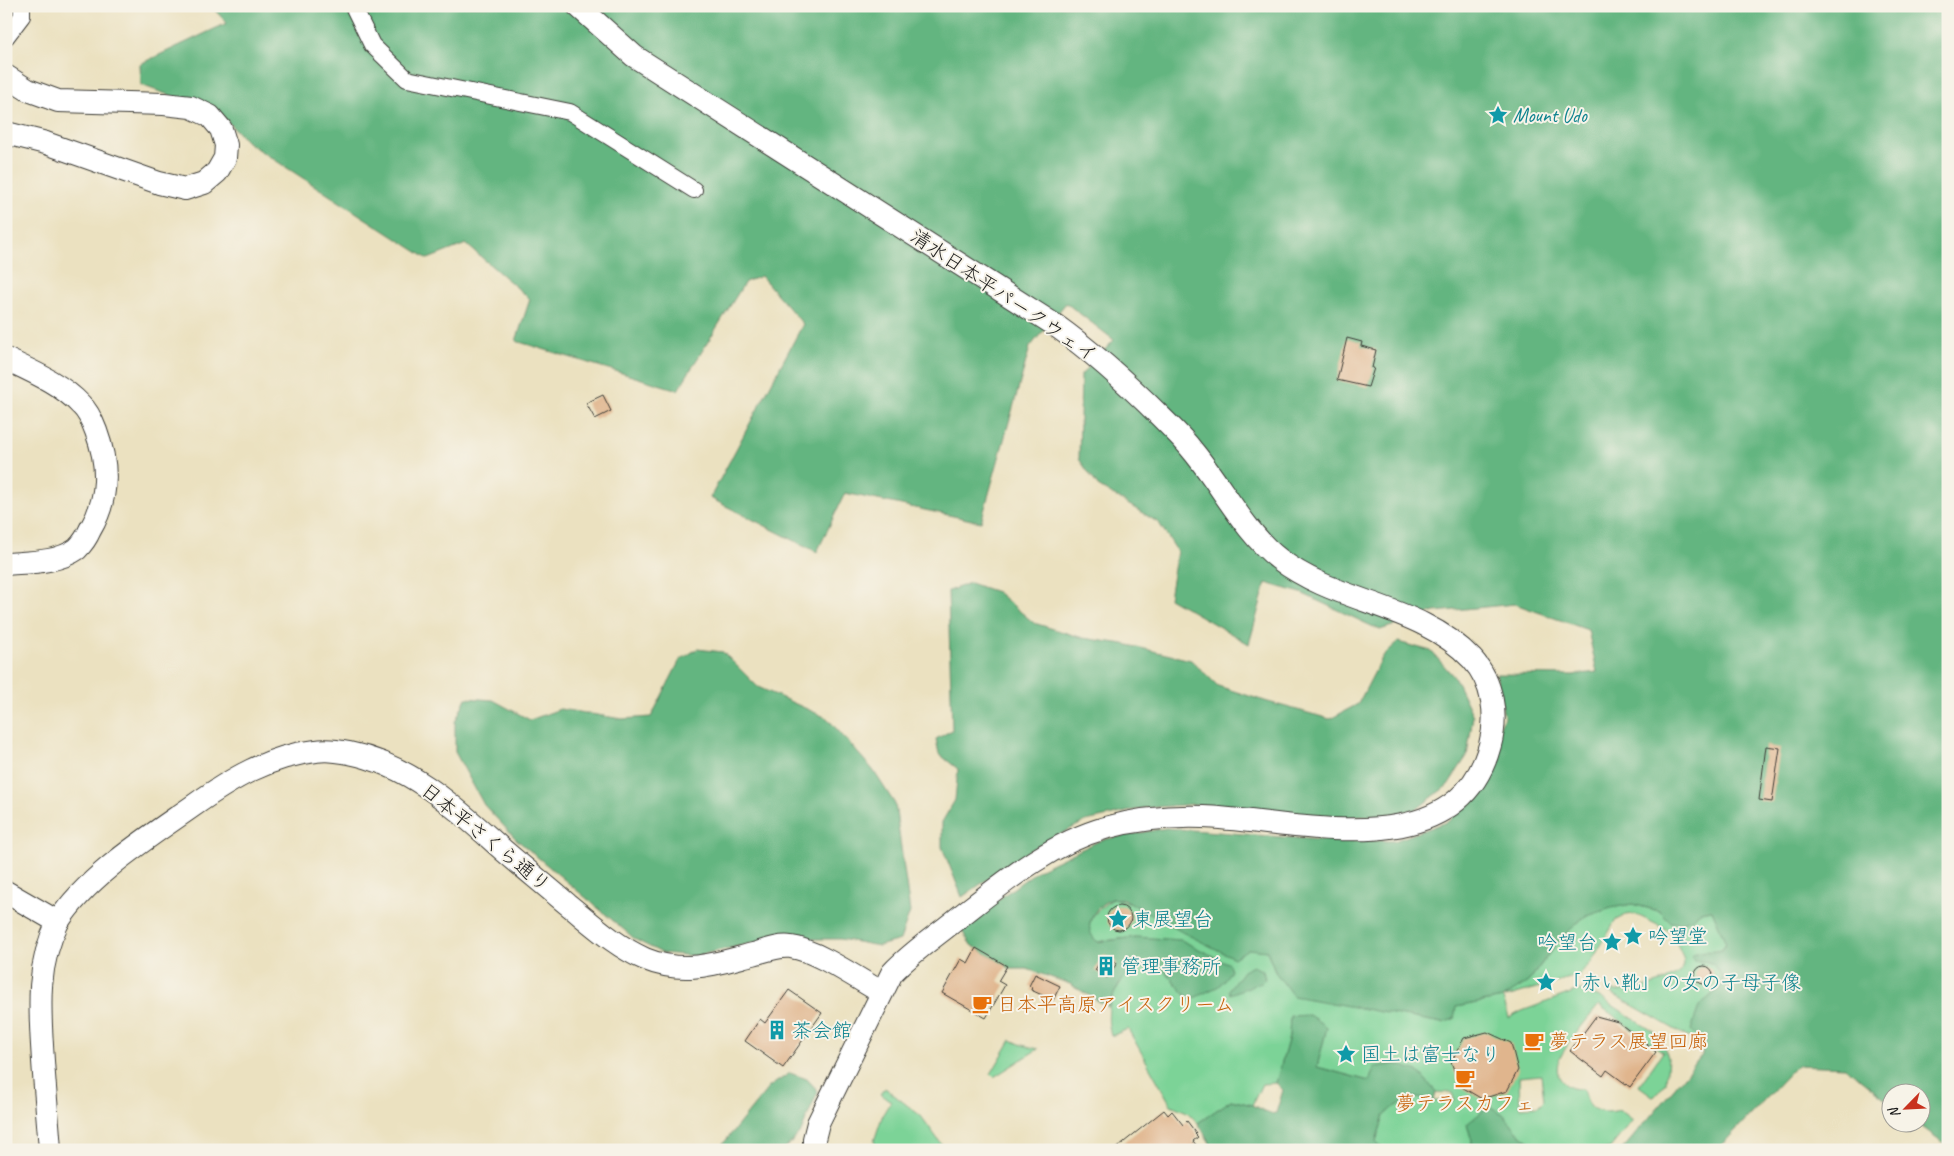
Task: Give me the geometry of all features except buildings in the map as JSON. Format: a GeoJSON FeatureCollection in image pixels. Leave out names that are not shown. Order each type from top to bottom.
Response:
{"type":"FeatureCollection","features":[{"type":"Feature","properties":{"kind":"street"},"geometry":{"type":"LineString","coordinates":[[6,37],[22,16],[22,6]]}},
{"type":"Feature","properties":{"kind":"street"},"geometry":{"type":"LineString","coordinates":[[353,6],[372,44],[407,80],[570,112],[694,190]]}},
{"type":"Feature","properties":{"kind":"street","name":"清水日本平パークウェイ"},"geometry":{"type":"LineString","coordinates":[[578,6],[634,56],[1055,325],[1090,350],[1122,378],[1192,449],[1263,545],[1278,558],[1301,574],[1324,586],[1416,620],[1442,634],[1462,649],[1476,663],[1492,698],[1495,721],[1487,757],[1479,773],[1462,795],[1450,805],[1417,822],[1368,830],[1326,829],[1238,820],[1162,818],[1106,828],[1086,834],[1035,861],[906,958],[892,973],[818,1123],[814,1139],[814,1150]]}},
{"type":"Feature","properties":{"kind":"street"},"geometry":{"type":"LineString","coordinates":[[6,76],[28,90],[58,101],[192,106],[210,116],[221,129],[226,145],[225,158],[217,172],[204,183],[185,189],[158,183],[46,143],[6,133]]}},
{"type":"Feature","properties":{"kind":"street"},"geometry":{"type":"LineString","coordinates":[[6,359],[42,377],[82,405],[93,424],[102,448],[106,472],[104,494],[97,519],[86,538],[77,548],[61,557],[44,561],[6,564]]}},
{"type":"Feature","properties":{"kind":"street","name":"日本平さくら通り"},"geometry":{"type":"LineString","coordinates":[[50,1150],[39,1001],[41,975],[47,949],[58,922],[68,907],[108,868],[174,819],[234,778],[259,765],[288,756],[318,750],[368,757],[410,776],[443,797],[621,948],[644,959],[666,967],[684,969],[708,966],[788,946],[808,951],[881,992]]}},
{"type":"Feature","properties":{"kind":"street"},"geometry":{"type":"LineString","coordinates":[[6,892],[58,922]]}},
{"type":"Feature","properties":{"kind":"green space"},"geometry":{"type":"Polygon","coordinates":[[[211,6],[1948,6],[1948,1146],[1932,1134],[1932,1084],[1882,1084],[1882,1096],[1845,1067],[1797,1065],[1717,1150],[1622,1150],[1702,1055],[1703,1044],[1691,1030],[1699,1006],[1721,987],[1722,977],[1711,963],[1694,961],[1691,956],[1701,952],[1722,950],[1726,943],[1712,910],[1700,912],[1692,919],[1679,923],[1670,922],[1659,911],[1632,904],[1611,908],[1584,917],[1559,940],[1528,982],[1503,998],[1456,1007],[1454,1019],[1442,1023],[1293,996],[1276,973],[1267,951],[1248,949],[1234,958],[1182,932],[1124,899],[1112,899],[1105,902],[1095,912],[1090,924],[1090,931],[1098,942],[1136,937],[1181,940],[1229,964],[1231,971],[1219,986],[1190,1000],[1161,967],[1134,967],[1119,984],[1108,1007],[1070,984],[1027,969],[1011,969],[971,945],[960,928],[1038,870],[1101,840],[1166,828],[1321,840],[1394,841],[1449,821],[1471,794],[1504,717],[1496,674],[1573,675],[1597,672],[1588,630],[1515,604],[1435,612],[1380,630],[1301,593],[1266,583],[1249,644],[1169,598],[1177,551],[1159,523],[1098,486],[1079,459],[1081,375],[1114,340],[1066,303],[1030,347],[981,522],[845,493],[817,552],[710,498],[803,324],[761,276],[745,282],[678,390],[516,341],[530,299],[466,244],[428,259],[247,142],[219,113],[141,85],[140,64],[227,23],[211,6]]]}},
{"type":"Feature","properties":{"kind":"green space"},"geometry":{"type":"Polygon","coordinates":[[[970,583],[997,592],[1034,623],[1083,638],[1124,644],[1191,660],[1218,686],[1330,719],[1358,704],[1383,656],[1398,642],[1431,651],[1455,678],[1473,716],[1467,756],[1448,785],[1417,809],[1383,816],[1334,817],[1195,804],[1144,808],[1086,821],[1030,850],[962,897],[942,847],[942,822],[955,800],[958,769],[939,754],[936,739],[952,730],[948,591],[970,583]]]}},
{"type":"Feature","properties":{"kind":"green space"},"geometry":{"type":"Polygon","coordinates":[[[697,649],[723,652],[758,687],[827,718],[873,770],[895,804],[910,912],[900,940],[879,946],[840,939],[808,939],[788,935],[695,956],[662,953],[636,940],[516,839],[484,805],[455,752],[455,722],[466,698],[493,700],[530,720],[560,709],[622,719],[651,717],[680,660],[697,649]]]}},
{"type":"Feature","properties":{"kind":"green space"},"geometry":{"type":"Polygon","coordinates":[[[1113,899],[1123,900],[1207,935],[1253,949],[1267,951],[1276,973],[1369,1009],[1442,1023],[1455,1007],[1503,998],[1509,1018],[1522,1011],[1579,990],[1598,996],[1659,1035],[1668,1057],[1666,1083],[1654,1097],[1639,1086],[1663,1052],[1599,1005],[1576,1033],[1560,1057],[1557,1070],[1558,1075],[1569,1087],[1583,1089],[1588,1102],[1596,1110],[1606,1112],[1620,1110],[1633,1120],[1610,1148],[1603,1150],[1540,1150],[1519,1133],[1503,1114],[1467,1124],[1472,1141],[1471,1150],[1385,1150],[1376,1141],[1384,1116],[1393,1108],[1421,1090],[1435,1101],[1455,1101],[1452,1093],[1436,1092],[1418,1071],[1369,1081],[1317,1067],[1327,1027],[1290,1017],[1289,1037],[1276,1083],[1262,1084],[1252,1105],[1231,1100],[1198,1123],[1187,1112],[1171,1105],[1128,1029],[1111,1036],[1108,1016],[1109,1007],[1120,983],[1133,967],[1161,967],[1136,937],[1097,942],[1091,936],[1089,924],[1092,918],[1101,907],[1113,899]],[[1541,1075],[1519,1077],[1520,1107],[1538,1106],[1544,1100],[1541,1075]]]}},
{"type":"Feature","properties":{"kind":"green space"},"geometry":{"type":"Polygon","coordinates":[[[1632,904],[1659,911],[1670,922],[1692,919],[1700,912],[1712,910],[1726,942],[1722,950],[1704,951],[1694,961],[1711,963],[1722,977],[1721,987],[1699,1006],[1703,1041],[1695,1041],[1604,989],[1616,991],[1633,989],[1656,984],[1676,975],[1682,969],[1684,960],[1670,931],[1635,914],[1626,915],[1616,920],[1591,962],[1580,975],[1503,998],[1529,981],[1559,940],[1584,917],[1611,908],[1632,904]]]}},
{"type":"Feature","properties":{"kind":"green space"},"geometry":{"type":"Polygon","coordinates":[[[1253,966],[1263,971],[1265,979],[1262,982],[1230,994],[1229,990],[1243,971],[1253,966]]]}},
{"type":"Feature","properties":{"kind":"green space"},"geometry":{"type":"Polygon","coordinates":[[[1309,1015],[1327,1027],[1317,1067],[1369,1081],[1375,1067],[1395,1064],[1418,1071],[1436,1092],[1434,1101],[1412,1097],[1393,1108],[1384,1116],[1376,1141],[1385,1150],[1211,1150],[1210,1143],[1198,1123],[1231,1100],[1252,1105],[1270,1114],[1276,1113],[1283,1090],[1276,1083],[1289,1037],[1290,1016],[1309,1015]]]}},
{"type":"Feature","properties":{"kind":"green space"},"geometry":{"type":"Polygon","coordinates":[[[1011,1040],[1038,1049],[994,1077],[991,1074],[1011,1040]]]}},
{"type":"Feature","properties":{"kind":"green space"},"geometry":{"type":"Polygon","coordinates":[[[790,1073],[807,1079],[818,1091],[801,1132],[784,1150],[718,1150],[769,1087],[790,1073]]]}},
{"type":"Feature","properties":{"kind":"green space"},"geometry":{"type":"Polygon","coordinates":[[[885,1088],[921,1116],[942,1145],[948,1150],[877,1150],[874,1141],[883,1114],[891,1101],[880,1094],[885,1088]]]}},
{"type":"Feature","properties":{"kind":"green space"},"geometry":{"type":"Polygon","coordinates":[[[1489,1106],[1503,1114],[1519,1133],[1540,1150],[1471,1150],[1472,1141],[1467,1124],[1489,1106]]]}},
{"type":"Feature","properties":{"kind":"place","name":"Mount Udo"},"geometry":{"type":"Point","coordinates":[1498,115]}},
{"type":"Feature","properties":{"kind":"place","name":"東展望台"},"geometry":{"type":"Point","coordinates":[1118,919]}},
{"type":"Feature","properties":{"kind":"place","name":"吟望堂"},"geometry":{"type":"Point","coordinates":[1633,936]}},
{"type":"Feature","properties":{"kind":"place","name":"吟望台"},"geometry":{"type":"Point","coordinates":[1612,942]}},
{"type":"Feature","properties":{"kind":"place","name":"管理事務所"},"geometry":{"type":"Point","coordinates":[1106,966]}},
{"type":"Feature","properties":{"kind":"place","name":"「赤い靴」の女の子母子像"},"geometry":{"type":"Point","coordinates":[1546,982]}},
{"type":"Feature","properties":{"kind":"place","name":"日本平高原アイスクリーム"},"geometry":{"type":"Point","coordinates":[982,1004]}},
{"type":"Feature","properties":{"kind":"place","name":"茶会館"},"geometry":{"type":"Point","coordinates":[777,1030]}},
{"type":"Feature","properties":{"kind":"place","name":"夢テラス展望回廊"},"geometry":{"type":"Point","coordinates":[1534,1041]}},
{"type":"Feature","properties":{"kind":"place","name":"国土は富士なり"},"geometry":{"type":"Point","coordinates":[1346,1054]}},
{"type":"Feature","properties":{"kind":"place","name":"夢テラスカフェ"},"geometry":{"type":"Point","coordinates":[1465,1078]}}]}
